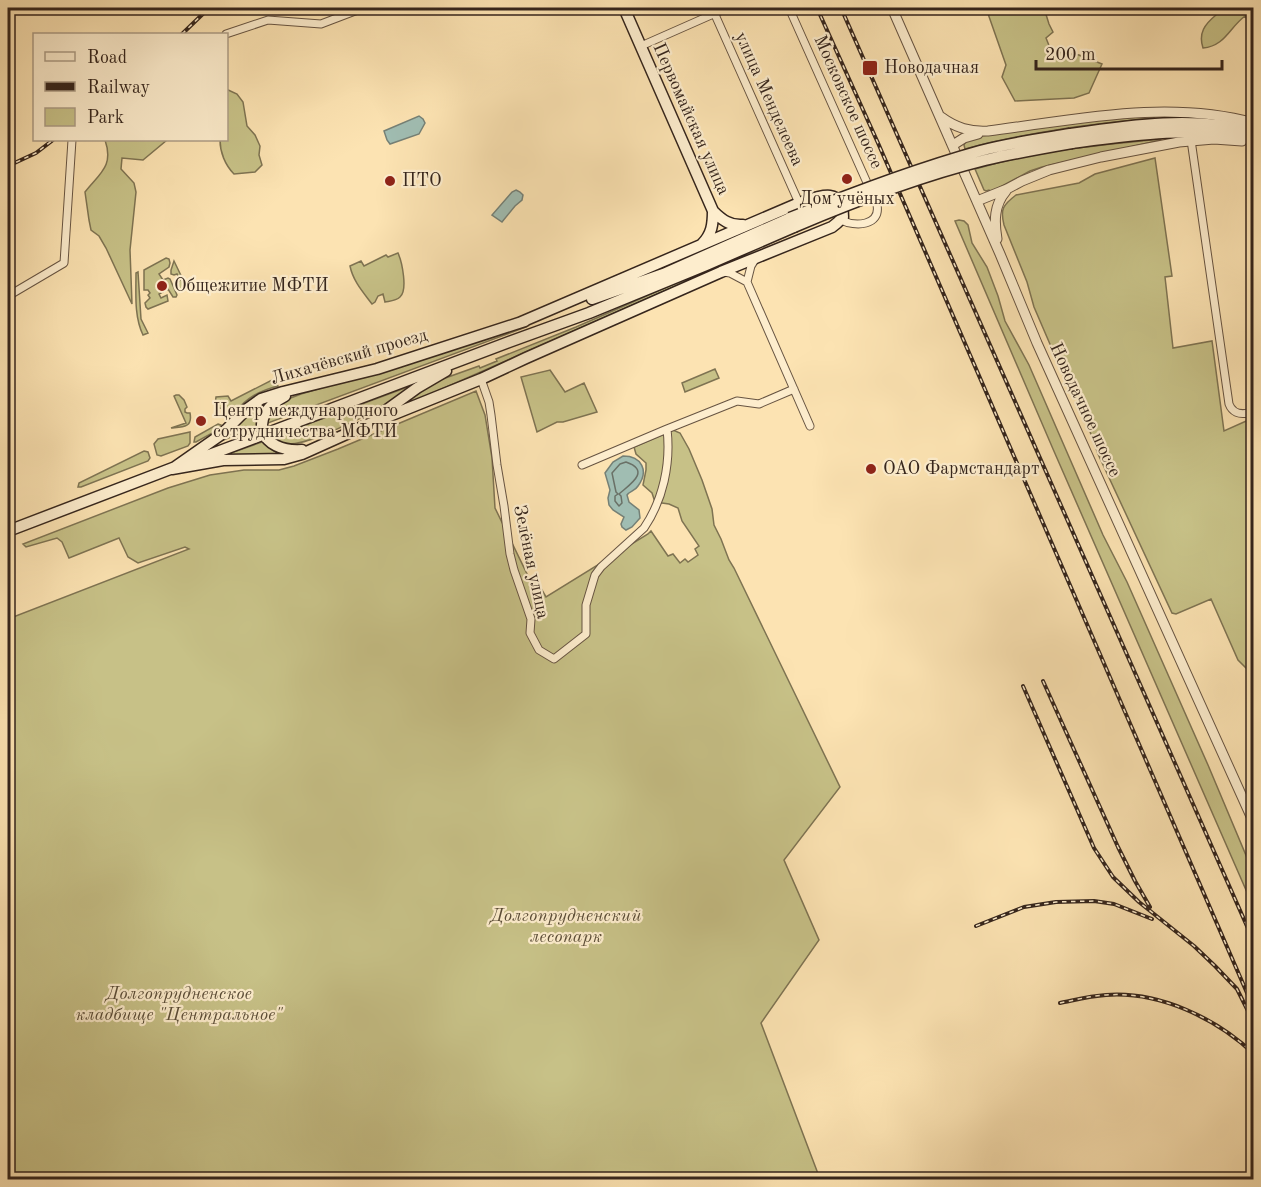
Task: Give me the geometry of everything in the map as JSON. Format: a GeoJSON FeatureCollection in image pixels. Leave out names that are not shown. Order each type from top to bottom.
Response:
{"type":"FeatureCollection","features":[{"type":"Feature","properties":{"kind":"main road","name":"Первомайская улица"},"geometry":{"type":"LineString","coordinates":[[624,8],[713,210]]}},
{"type":"Feature","properties":{"kind":"main road"},"geometry":{"type":"LineString","coordinates":[[1071,138],[1132,126],[1191,122],[1214,123],[1254,131]]}},
{"type":"Feature","properties":{"kind":"main road"},"geometry":{"type":"LineString","coordinates":[[704,262],[792,223],[847,195],[981,151],[1012,144],[1071,138],[1191,132],[1213,132],[1254,140]]}},
{"type":"Feature","properties":{"kind":"main road","name":"Лихачёвский проезд"},"geometry":{"type":"LineString","coordinates":[[519,323],[821,195],[835,197],[839,201],[843,211],[841,220]]}},
{"type":"Feature","properties":{"kind":"main road"},"geometry":{"type":"LineString","coordinates":[[713,210],[728,223],[734,225],[753,223]]}},
{"type":"Feature","properties":{"kind":"main road"},"geometry":{"type":"LineString","coordinates":[[700,246],[712,229],[713,210]]}},
{"type":"Feature","properties":{"kind":"main road"},"geometry":{"type":"LineString","coordinates":[[362,427],[480,379],[721,272],[832,227],[841,220]]}},
{"type":"Feature","properties":{"kind":"main road","name":"Лихачёвский проезд"},"geometry":{"type":"LineString","coordinates":[[172,469],[222,434],[253,404],[272,395],[377,369],[704,262]]}},
{"type":"Feature","properties":{"kind":"main road","name":"Лихачёвский проезд"},"geometry":{"type":"LineString","coordinates":[[8,531],[589,313],[704,262]]}},
{"type":"Feature","properties":{"kind":"main road","name":"Лихачёвский проезд"},"geometry":{"type":"LineString","coordinates":[[509,342],[666,273]]}},
{"type":"Feature","properties":{"kind":"main road"},"geometry":{"type":"LineString","coordinates":[[362,427],[417,388],[471,356]]}},
{"type":"Feature","properties":{"kind":"main road"},"geometry":{"type":"LineString","coordinates":[[301,387],[267,409],[262,422],[264,434],[271,443],[285,450],[310,450]]}},
{"type":"Feature","properties":{"kind":"main road","name":"Лихачёвский проезд"},"geometry":{"type":"LineString","coordinates":[[172,469],[231,459],[284,459],[362,427]]}},
{"type":"Feature","properties":{"kind":"street"},"geometry":{"type":"LineString","coordinates":[[228,33],[268,20],[321,24],[363,8]]}},
{"type":"Feature","properties":{"kind":"street"},"geometry":{"type":"LineString","coordinates":[[641,46],[713,10],[727,8]]}},
{"type":"Feature","properties":{"kind":"street","name":"Московское шоссе"},"geometry":{"type":"LineString","coordinates":[[789,8],[878,208],[877,216],[867,222],[851,224],[841,220]]}},
{"type":"Feature","properties":{"kind":"street","name":"Новодачное шоссе"},"geometry":{"type":"LineString","coordinates":[[892,8],[941,117],[1037,344],[1254,823]]}},
{"type":"Feature","properties":{"kind":"street","name":"улица Менделеева"},"geometry":{"type":"LineString","coordinates":[[713,10],[799,203]]}},
{"type":"Feature","properties":{"kind":"street"},"geometry":{"type":"LineString","coordinates":[[941,117],[965,130],[976,132],[1118,115],[1164,112],[1210,115],[1254,123]]}},
{"type":"Feature","properties":{"kind":"street"},"geometry":{"type":"LineString","coordinates":[[953,145],[964,138],[988,131]]}},
{"type":"Feature","properties":{"kind":"street"},"geometry":{"type":"LineString","coordinates":[[1191,140],[1229,404],[1231,410],[1235,412],[1248,413]]}},
{"type":"Feature","properties":{"kind":"street"},"geometry":{"type":"LineString","coordinates":[[977,201],[1048,170],[1154,146],[1191,140],[1254,140]]}},
{"type":"Feature","properties":{"kind":"street"},"geometry":{"type":"LineString","coordinates":[[8,296],[64,263],[72,141]]}},
{"type":"Feature","properties":{"kind":"street"},"geometry":{"type":"LineString","coordinates":[[1000,254],[995,216],[1000,198],[1007,189]]}},
{"type":"Feature","properties":{"kind":"street"},"geometry":{"type":"LineString","coordinates":[[756,258],[751,266],[747,282],[810,426]]}},
{"type":"Feature","properties":{"kind":"street"},"geometry":{"type":"LineString","coordinates":[[721,272],[730,273],[747,282]]}},
{"type":"Feature","properties":{"kind":"street","name":"Зелёная улица"},"geometry":{"type":"LineString","coordinates":[[480,379],[489,402],[510,554],[531,619],[530,633],[538,650],[554,659],[586,634],[586,605],[595,575],[649,521],[663,485],[669,446],[667,429]]}},
{"type":"Feature","properties":{"kind":"street"},"geometry":{"type":"LineString","coordinates":[[582,465],[737,401],[759,405],[794,389]]}},
{"type":"Feature","properties":{"kind":"green space"},"geometry":{"type":"Polygon","coordinates":[[[986,8],[1044,8],[1053,32],[1046,38],[1050,48],[1062,53],[1079,55],[1102,64],[1089,93],[1074,98],[1015,101],[1002,77],[1006,65],[986,8]]]}},
{"type":"Feature","properties":{"kind":"green space"},"geometry":{"type":"Polygon","coordinates":[[[1215,8],[1253,8],[1253,28],[1245,16],[1217,44],[1203,48],[1202,33],[1216,15],[1215,8]]]}},
{"type":"Feature","properties":{"kind":"green space"},"geometry":{"type":"Polygon","coordinates":[[[228,90],[237,94],[243,102],[247,126],[255,135],[260,146],[259,155],[262,165],[255,172],[234,174],[222,154],[220,141],[228,141],[228,90]]]}},
{"type":"Feature","properties":{"kind":"green space"},"geometry":{"type":"Polygon","coordinates":[[[1154,116],[1154,118],[1035,133],[965,149],[964,145],[966,141],[974,137],[1114,118],[1154,116]]]}},
{"type":"Feature","properties":{"kind":"green space"},"geometry":{"type":"Polygon","coordinates":[[[1160,139],[1042,167],[991,192],[984,190],[975,169],[1044,153],[1160,139]]]}},
{"type":"Feature","properties":{"kind":"green space"},"geometry":{"type":"Polygon","coordinates":[[[105,141],[166,141],[143,160],[122,158],[121,169],[134,183],[136,192],[130,250],[132,304],[106,248],[99,236],[91,230],[89,220],[85,192],[104,169],[107,163],[105,141]]]}},
{"type":"Feature","properties":{"kind":"green space"},"geometry":{"type":"Polygon","coordinates":[[[1155,158],[1172,276],[1165,277],[1173,348],[1212,341],[1224,431],[1253,418],[1253,675],[1238,660],[1211,599],[1176,614],[1172,613],[1098,454],[1079,401],[1068,386],[1034,307],[1003,220],[1004,208],[1016,195],[1079,183],[1095,174],[1155,158]]]}},
{"type":"Feature","properties":{"kind":"green space"},"geometry":{"type":"Polygon","coordinates":[[[959,220],[968,225],[972,243],[987,267],[1005,321],[1029,365],[1103,535],[1127,582],[1208,765],[1253,872],[1253,906],[955,221],[959,220]]]}},
{"type":"Feature","properties":{"kind":"green space"},"geometry":{"type":"Polygon","coordinates":[[[398,253],[404,276],[404,288],[400,297],[385,302],[383,294],[378,296],[372,304],[356,281],[350,266],[361,261],[364,266],[386,255],[388,257],[398,253]]]}},
{"type":"Feature","properties":{"kind":"green space"},"geometry":{"type":"Polygon","coordinates":[[[166,258],[169,259],[169,267],[159,274],[163,280],[170,279],[177,295],[173,297],[168,289],[159,294],[161,298],[167,295],[168,301],[148,309],[145,303],[150,298],[148,295],[150,293],[144,290],[144,270],[166,258]]]}},
{"type":"Feature","properties":{"kind":"green space"},"geometry":{"type":"Polygon","coordinates":[[[174,261],[187,288],[182,290],[176,284],[180,280],[177,274],[171,274],[174,261]]]}},
{"type":"Feature","properties":{"kind":"green space"},"geometry":{"type":"Polygon","coordinates":[[[715,266],[717,268],[394,410],[437,381],[497,361],[496,359],[576,327],[715,266]]]}},
{"type":"Feature","properties":{"kind":"green space"},"geometry":{"type":"Polygon","coordinates":[[[138,272],[141,319],[148,333],[143,335],[136,305],[136,273],[138,272]]]}},
{"type":"Feature","properties":{"kind":"green space"},"geometry":{"type":"Polygon","coordinates":[[[526,325],[526,327],[268,423],[268,417],[283,401],[301,394],[474,343],[526,325]]]}},
{"type":"Feature","properties":{"kind":"green space"},"geometry":{"type":"Polygon","coordinates":[[[715,369],[719,378],[685,392],[682,383],[715,369]]]}},
{"type":"Feature","properties":{"kind":"green space"},"geometry":{"type":"Polygon","coordinates":[[[550,370],[565,392],[584,383],[597,412],[557,422],[537,432],[521,377],[550,370]]]}},
{"type":"Feature","properties":{"kind":"green space"},"geometry":{"type":"Polygon","coordinates":[[[274,379],[278,386],[254,395],[235,412],[215,405],[216,397],[228,396],[231,401],[274,379]]]}},
{"type":"Feature","properties":{"kind":"green space"},"geometry":{"type":"Polygon","coordinates":[[[413,385],[369,414],[312,439],[289,444],[273,437],[413,385]]]}},
{"type":"Feature","properties":{"kind":"green space","name":"Долгопрудненский лесопарк"},"geometry":{"type":"Polygon","coordinates":[[[476,391],[485,415],[492,458],[495,508],[530,580],[535,578],[546,597],[651,531],[668,556],[673,554],[680,563],[685,559],[688,562],[698,555],[695,549],[699,546],[682,521],[678,508],[655,502],[652,493],[643,485],[646,463],[636,454],[634,447],[673,430],[680,433],[702,480],[712,509],[714,525],[729,560],[840,787],[784,860],[819,940],[761,1023],[820,1179],[8,1180],[8,619],[189,549],[185,547],[138,563],[128,557],[119,538],[69,558],[62,542],[57,538],[26,547],[23,544],[168,488],[210,475],[244,470],[279,470],[294,466],[476,391]]]}},
{"type":"Feature","properties":{"kind":"green space"},"geometry":{"type":"Polygon","coordinates":[[[174,396],[184,400],[187,407],[185,412],[190,413],[190,422],[186,426],[171,428],[186,423],[174,396]]]}},
{"type":"Feature","properties":{"kind":"green space"},"geometry":{"type":"Polygon","coordinates":[[[265,401],[259,413],[257,427],[218,442],[249,411],[265,401]]]}},
{"type":"Feature","properties":{"kind":"green space"},"geometry":{"type":"Polygon","coordinates":[[[218,424],[221,425],[216,431],[194,442],[195,437],[218,424]]]}},
{"type":"Feature","properties":{"kind":"green space"},"geometry":{"type":"Polygon","coordinates":[[[190,432],[188,446],[161,456],[157,455],[154,444],[158,439],[190,432]]]}},
{"type":"Feature","properties":{"kind":"green space"},"geometry":{"type":"Polygon","coordinates":[[[262,442],[278,453],[277,455],[228,454],[262,442]]]}},
{"type":"Feature","properties":{"kind":"green space"},"geometry":{"type":"Polygon","coordinates":[[[144,451],[148,452],[150,458],[148,461],[78,487],[79,483],[144,451]]]}},
{"type":"Feature","properties":{"kind":"water"},"geometry":{"type":"Polygon","coordinates":[[[419,116],[425,123],[419,134],[390,144],[384,131],[419,116]]]}},
{"type":"Feature","properties":{"kind":"water"},"geometry":{"type":"Polygon","coordinates":[[[516,190],[523,195],[522,200],[502,222],[492,215],[516,190]]]}},
{"type":"Feature","properties":{"kind":"water"},"geometry":{"type":"Polygon","coordinates":[[[623,456],[635,459],[642,465],[643,470],[638,486],[627,495],[629,502],[639,510],[640,518],[626,530],[621,524],[624,517],[609,505],[610,490],[605,473],[613,462],[623,456]]]}},
{"type":"Feature","properties":{"kind":"railway"},"geometry":{"type":"LineString","coordinates":[[183,33],[209,8]]}},
{"type":"Feature","properties":{"kind":"railway"},"geometry":{"type":"LineString","coordinates":[[817,8],[878,143],[1254,1009]]}},
{"type":"Feature","properties":{"kind":"railway"},"geometry":{"type":"LineString","coordinates":[[841,8],[1254,942]]}},
{"type":"Feature","properties":{"kind":"railway"},"geometry":{"type":"LineString","coordinates":[[8,166],[36,153],[52,141]]}},
{"type":"Feature","properties":{"kind":"railway"},"geometry":{"type":"LineString","coordinates":[[1043,681],[1118,847],[1150,907]]}},
{"type":"Feature","properties":{"kind":"railway"},"geometry":{"type":"LineString","coordinates":[[1023,686],[1094,848],[1113,877],[1215,966],[1237,989],[1254,1023]]}},
{"type":"Feature","properties":{"kind":"railway"},"geometry":{"type":"LineString","coordinates":[[976,926],[1024,907],[1056,902],[1094,901],[1114,904],[1152,919]]}},
{"type":"Feature","properties":{"kind":"railway"},"geometry":{"type":"LineString","coordinates":[[1060,1003],[1106,995],[1146,997],[1166,1002],[1204,1018],[1254,1054]]}},
{"type":"Feature","properties":{"kind":"railway"},"geometry":{"type":"LineString","coordinates":[[1251,1078],[1254,1085]]}},
{"type":"Feature","properties":{"kind":"place","name":"Новодачная"},"geometry":{"type":"Point","coordinates":[870,68]}},
{"type":"Feature","properties":{"kind":"place","name":"Дом учёных"},"geometry":{"type":"Point","coordinates":[847,179]}},
{"type":"Feature","properties":{"kind":"place","name":"ПТО"},"geometry":{"type":"Point","coordinates":[390,181]}},
{"type":"Feature","properties":{"kind":"place","name":"Общежитие МФТИ"},"geometry":{"type":"Point","coordinates":[162,286]}},
{"type":"Feature","properties":{"kind":"place","name":"Центр международного сотрудничества МФТИ"},"geometry":{"type":"Point","coordinates":[201,421]}},
{"type":"Feature","properties":{"kind":"place","name":"ОАО Фармстандарт"},"geometry":{"type":"Point","coordinates":[871,469]}},
{"type":"Feature","properties":{"kind":"park label","name":"Долгопрудненское кладбище \"Центральное\""},"geometry":{"type":"Point","coordinates":[179,1004]}}]}
